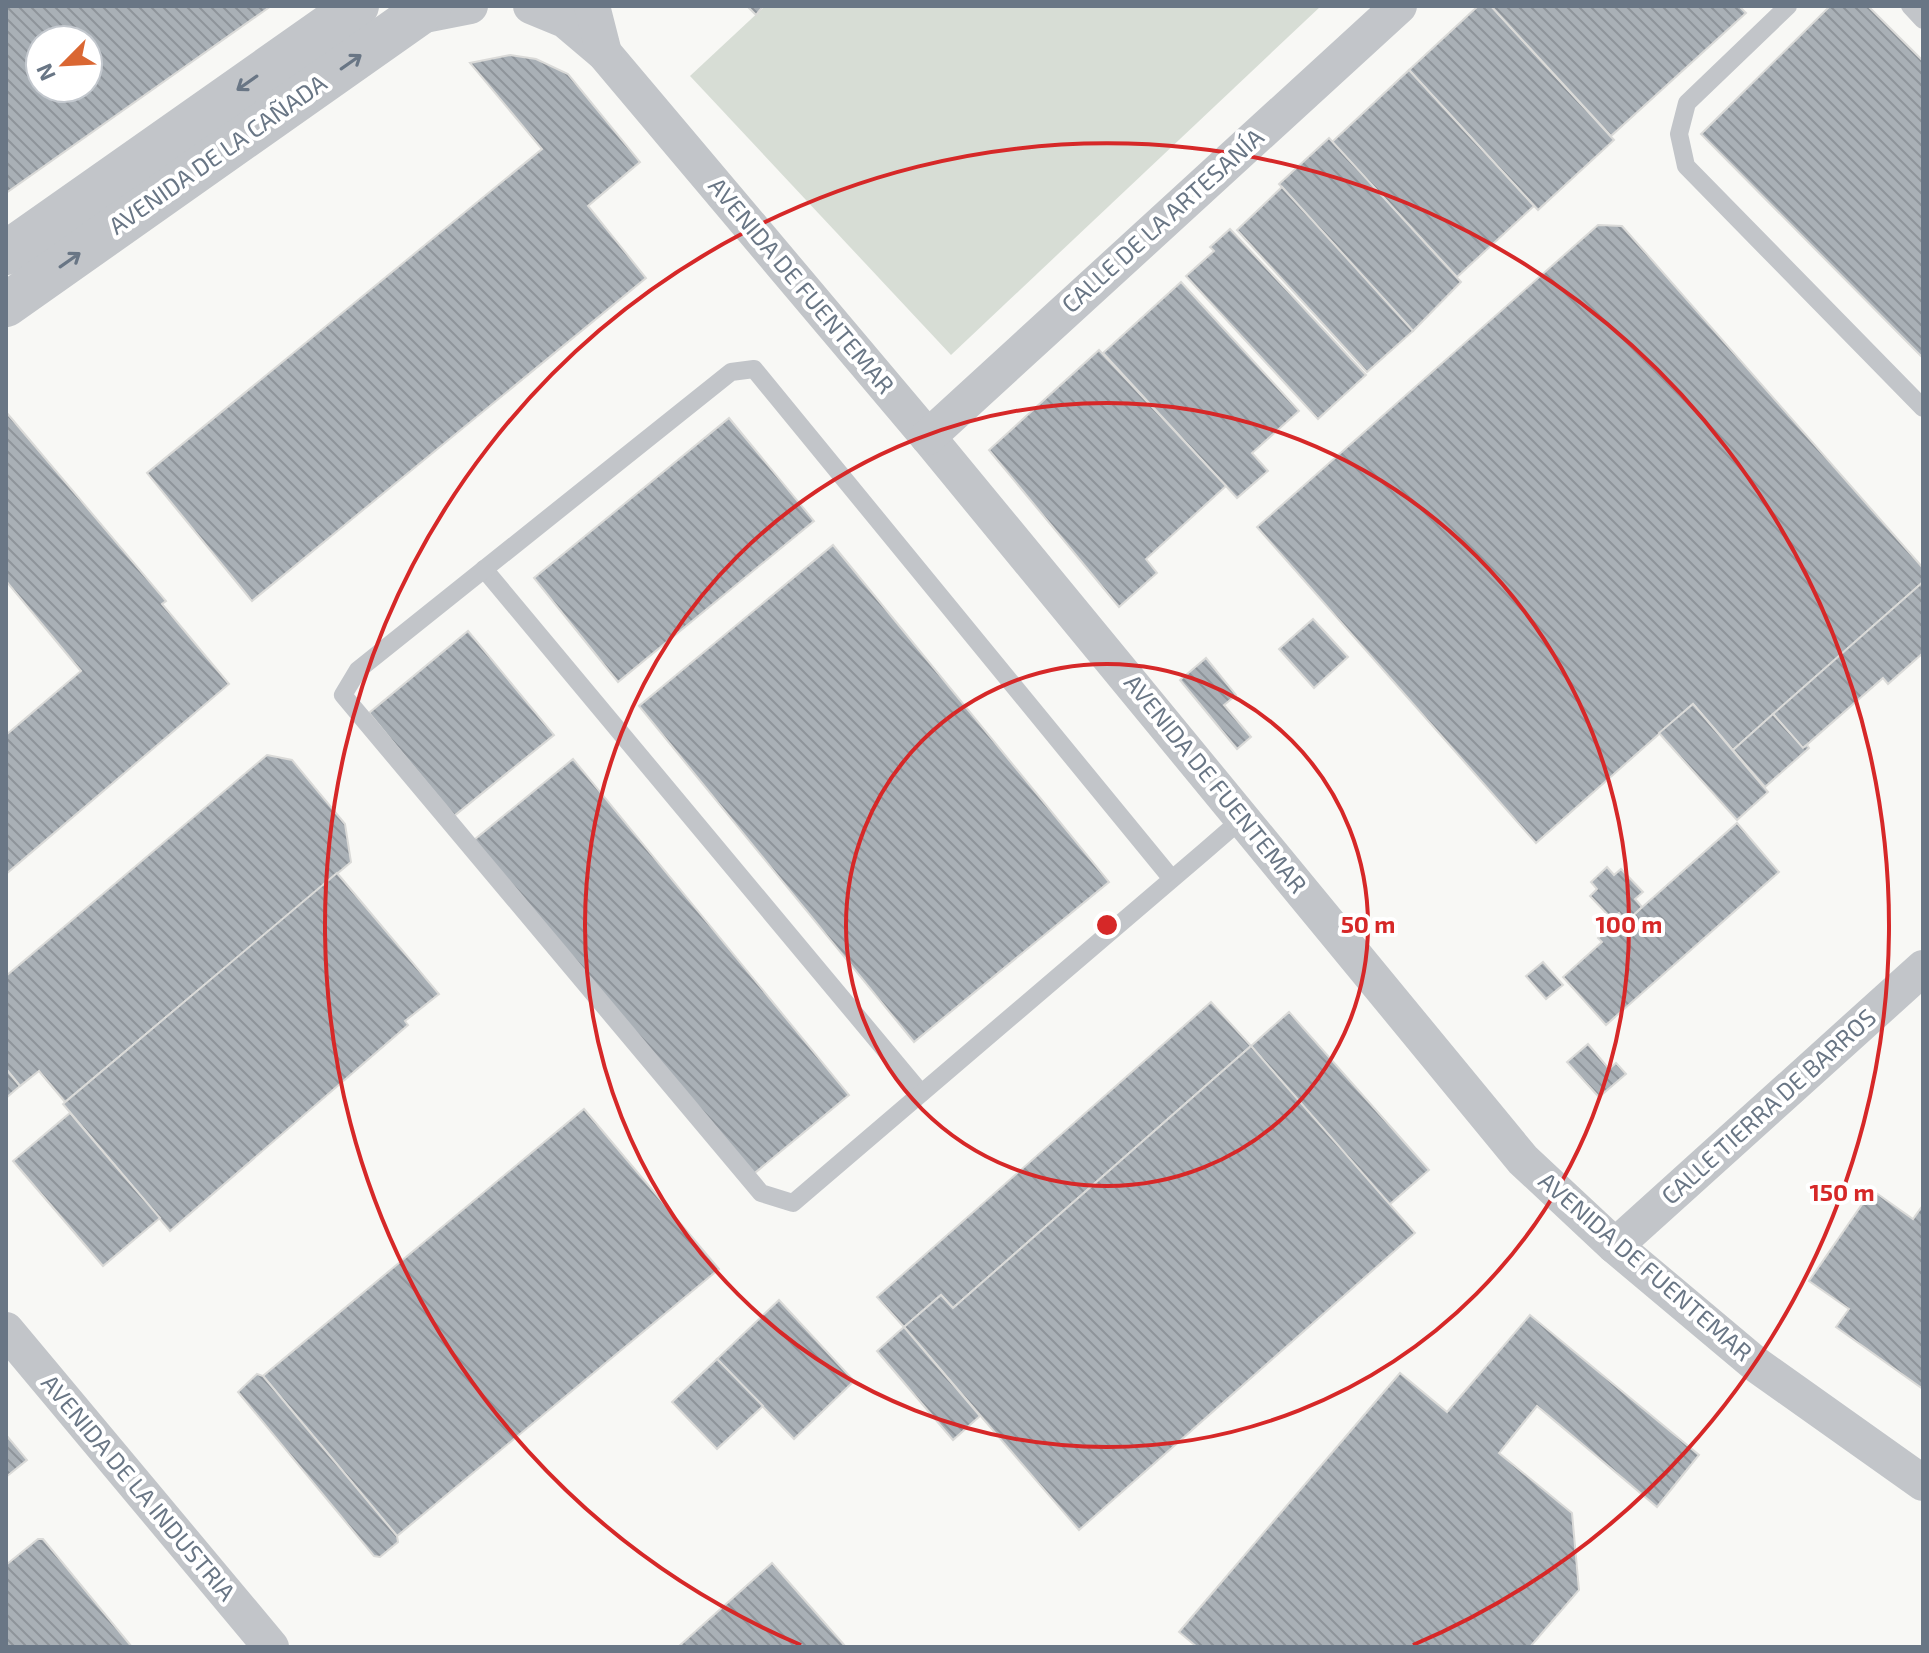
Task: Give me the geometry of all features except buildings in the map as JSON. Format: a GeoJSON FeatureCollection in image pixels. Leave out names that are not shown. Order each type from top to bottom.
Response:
{"type":"FeatureCollection","features":[{"type":"Feature","properties":{"kind":"street","name":"AVENIDA DE LA CAÑADA"},"geometry":{"type":"LineString","coordinates":[[6,253],[357,6]]}},
{"type":"Feature","properties":{"kind":"street"},"geometry":{"type":"LineString","coordinates":[[422,11],[470,6]]}},
{"type":"Feature","properties":{"kind":"street","name":"AVENIDA DE FUENTEMAR"},"geometry":{"type":"LineString","coordinates":[[531,6],[565,20],[604,53],[928,437],[1523,1160],[1615,1246],[1758,1366],[1923,1483]]}},
{"type":"Feature","properties":{"kind":"street","name":"AVENIDA DE FUENTEMAR"},"geometry":{"type":"LineString","coordinates":[[592,6],[604,53]]}},
{"type":"Feature","properties":{"kind":"street","name":"CALLE DE LA ARTESANÍA"},"geometry":{"type":"LineString","coordinates":[[928,437],[1399,6]]}},
{"type":"Feature","properties":{"kind":"street","name":"AVENIDA DE LA CAÑADA"},"geometry":{"type":"LineString","coordinates":[[6,305],[422,11]]}},
{"type":"Feature","properties":{"kind":"street","name":"CALLE TIERRA DE BARROS"},"geometry":{"type":"LineString","coordinates":[[1615,1246],[1923,968]]}},
{"type":"Feature","properties":{"kind":"street","name":"AVENIDA DE LA INDUSTRIA"},"geometry":{"type":"LineString","coordinates":[[6,1330],[271,1647]]}},
{"type":"Feature","properties":{"kind":"lane"},"geometry":{"type":"LineString","coordinates":[[1788,6],[1687,103],[1679,134],[1686,166],[1923,408]]}},
{"type":"Feature","properties":{"kind":"lane"},"geometry":{"type":"LineString","coordinates":[[1910,6],[1923,20]]}},
{"type":"Feature","properties":{"kind":"lane"},"geometry":{"type":"LineString","coordinates":[[1172,879],[754,369],[731,372],[358,670],[343,695],[761,1193],[793,1203],[921,1093],[1172,879],[1243,818]]}},
{"type":"Feature","properties":{"kind":"lane"},"geometry":{"type":"LineString","coordinates":[[484,569],[921,1093]]}},
{"type":"Feature","properties":{"kind":"shaded area"},"geometry":{"type":"Polygon","coordinates":[[[765,6],[1321,6],[951,355],[690,76],[765,6]]]}}]}
